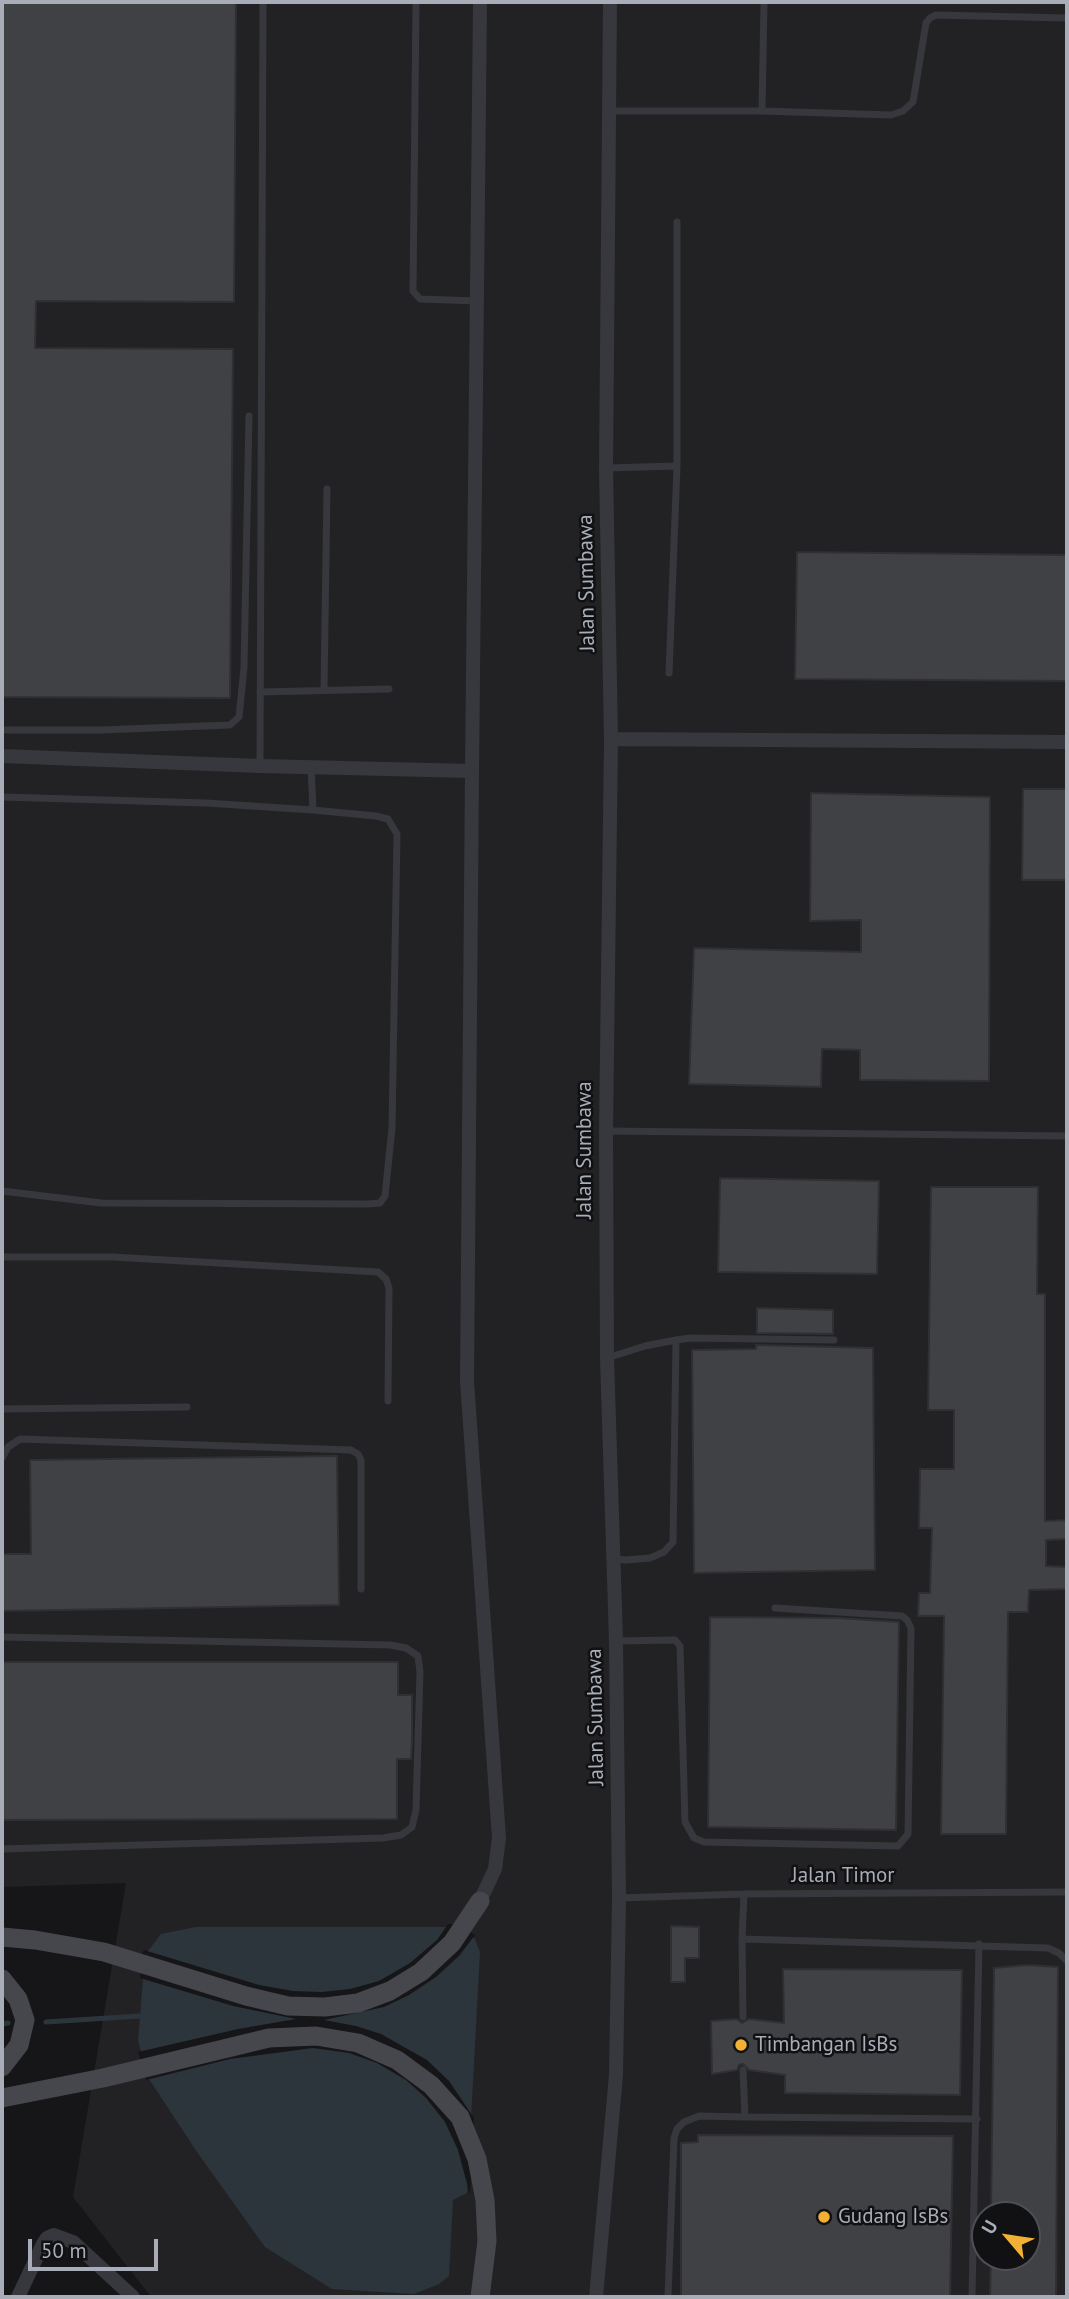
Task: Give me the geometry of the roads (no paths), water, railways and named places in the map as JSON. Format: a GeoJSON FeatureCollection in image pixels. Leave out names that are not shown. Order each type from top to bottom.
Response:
{"type":"FeatureCollection","features":[{"type":"Feature","properties":{"kind":"main road"},"geometry":{"type":"LineString","coordinates":[[2,1937],[104,1952],[246,1996],[288,2006],[325,2007],[358,2003],[390,1991],[421,1972],[452,1943],[480,1901]]}},
{"type":"Feature","properties":{"kind":"main road"},"geometry":{"type":"LineString","coordinates":[[2,1979],[18,1999],[25,2020],[19,2045],[2,2067]]}},
{"type":"Feature","properties":{"kind":"main road"},"geometry":{"type":"LineString","coordinates":[[2,2098],[103,2078],[269,2038],[316,2036],[358,2043],[397,2060],[422,2078],[460,2117],[477,2159],[485,2200],[486,2241],[480,2297]]}},
{"type":"Feature","properties":{"kind":"street"},"geometry":{"type":"LineString","coordinates":[[480,2],[467,1381],[499,1838],[495,1869],[480,1901]]}},
{"type":"Feature","properties":{"kind":"street","name":"Jalan Sumbawa"},"geometry":{"type":"LineString","coordinates":[[596,2297],[616,2075],[623,1640],[607,1358],[606,1130],[611,739],[606,468],[610,2]]}},
{"type":"Feature","properties":{"kind":"street"},"geometry":{"type":"LineString","coordinates":[[611,739],[1067,742]]}},
{"type":"Feature","properties":{"kind":"street"},"geometry":{"type":"LineString","coordinates":[[2,756],[472,771]]}},
{"type":"Feature","properties":{"kind":"street"},"geometry":{"type":"LineString","coordinates":[[18,2297],[43,2244],[47,2238],[54,2235],[73,2242],[133,2297]]}},
{"type":"Feature","properties":{"kind":"lane"},"geometry":{"type":"LineString","coordinates":[[260,766],[263,2]]}},
{"type":"Feature","properties":{"kind":"lane"},"geometry":{"type":"LineString","coordinates":[[416,2],[413,291],[421,299],[477,301]]}},
{"type":"Feature","properties":{"kind":"lane"},"geometry":{"type":"LineString","coordinates":[[762,111],[765,2]]}},
{"type":"Feature","properties":{"kind":"lane"},"geometry":{"type":"LineString","coordinates":[[610,111],[762,111],[891,115],[903,111],[913,102],[926,23],[930,18],[936,15],[1067,18]]}},
{"type":"Feature","properties":{"kind":"lane"},"geometry":{"type":"LineString","coordinates":[[669,673],[677,466],[677,222]]}},
{"type":"Feature","properties":{"kind":"lane"},"geometry":{"type":"LineString","coordinates":[[2,730],[101,730],[230,725],[239,717],[244,668],[249,416]]}},
{"type":"Feature","properties":{"kind":"lane"},"geometry":{"type":"LineString","coordinates":[[606,468],[677,466]]}},
{"type":"Feature","properties":{"kind":"lane"},"geometry":{"type":"LineString","coordinates":[[324,690],[327,489]]}},
{"type":"Feature","properties":{"kind":"lane"},"geometry":{"type":"LineString","coordinates":[[260,692],[389,689]]}},
{"type":"Feature","properties":{"kind":"lane"},"geometry":{"type":"LineString","coordinates":[[312,766],[313,810]]}},
{"type":"Feature","properties":{"kind":"lane"},"geometry":{"type":"LineString","coordinates":[[2,797],[206,803],[313,810],[388,819],[397,834],[392,1128],[388,1188],[380,1203],[101,1203],[2,1191]]}},
{"type":"Feature","properties":{"kind":"lane"},"geometry":{"type":"LineString","coordinates":[[606,1130],[1067,1136]]}},
{"type":"Feature","properties":{"kind":"lane"},"geometry":{"type":"LineString","coordinates":[[2,1257],[112,1257],[378,1272],[386,1279],[389,1288],[388,1401]]}},
{"type":"Feature","properties":{"kind":"lane"},"geometry":{"type":"LineString","coordinates":[[619,1559],[650,1558],[664,1552],[673,1542],[677,1339]]}},
{"type":"Feature","properties":{"kind":"lane"},"geometry":{"type":"LineString","coordinates":[[607,1358],[677,1339],[834,1340]]}},
{"type":"Feature","properties":{"kind":"lane"},"geometry":{"type":"LineString","coordinates":[[2,1409],[187,1407]]}},
{"type":"Feature","properties":{"kind":"lane"},"geometry":{"type":"LineString","coordinates":[[2,1458],[8,1447],[20,1438],[351,1450],[358,1454],[361,1460],[361,1589]]}},
{"type":"Feature","properties":{"kind":"lane"},"geometry":{"type":"LineString","coordinates":[[623,1640],[675,1640],[680,1646],[685,1822],[694,1838],[704,1842],[898,1846],[908,1834],[911,1628],[907,1620],[902,1616],[775,1608]]}},
{"type":"Feature","properties":{"kind":"lane"},"geometry":{"type":"LineString","coordinates":[[2,1637],[390,1645],[406,1648],[418,1656],[419,1672],[416,1810],[412,1827],[401,1835],[383,1838],[2,1849]]}},
{"type":"Feature","properties":{"kind":"lane","name":"Jalan Timor"},"geometry":{"type":"LineString","coordinates":[[619,1898],[744,1894],[1067,1892]]}},
{"type":"Feature","properties":{"kind":"lane"},"geometry":{"type":"LineString","coordinates":[[743,2017],[744,1894]]}},
{"type":"Feature","properties":{"kind":"lane"},"geometry":{"type":"LineString","coordinates":[[742,1939],[1048,1948],[1067,1961]]}},
{"type":"Feature","properties":{"kind":"lane"},"geometry":{"type":"LineString","coordinates":[[972,2297],[979,1944]]}},
{"type":"Feature","properties":{"kind":"lane"},"geometry":{"type":"LineString","coordinates":[[743,2070],[746,2117]]}},
{"type":"Feature","properties":{"kind":"lane"},"geometry":{"type":"LineString","coordinates":[[668,2297],[674,2138],[677,2129],[684,2122],[699,2116],[977,2119]]}},
{"type":"Feature","properties":{"kind":"waterway"},"geometry":{"type":"LineString","coordinates":[[46,2022],[140,2016]]}},
{"type":"Feature","properties":{"kind":"waterway"},"geometry":{"type":"LineString","coordinates":[[2,2024],[8,2023]]}},
{"type":"Feature","properties":{"kind":"place","name":"Timbangan IsBs"},"geometry":{"type":"Point","coordinates":[741,2045]}},
{"type":"Feature","properties":{"kind":"place","name":"Gudang IsBs"},"geometry":{"type":"Point","coordinates":[824,2217]}}]}
